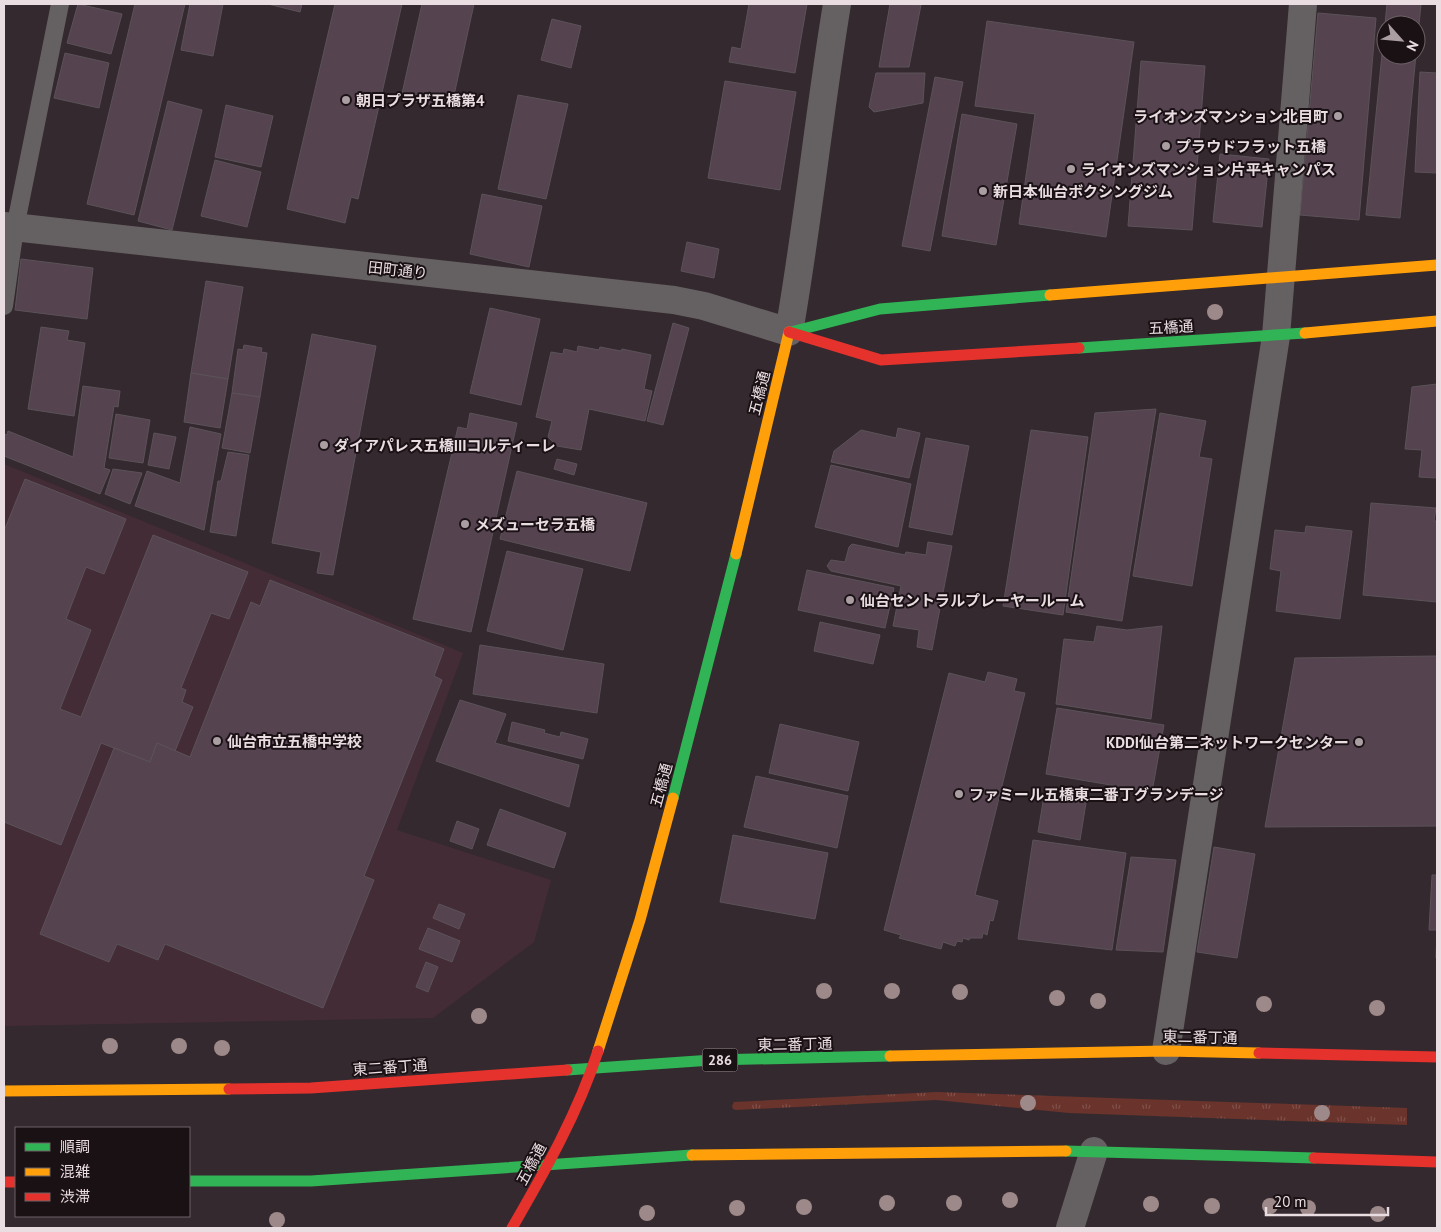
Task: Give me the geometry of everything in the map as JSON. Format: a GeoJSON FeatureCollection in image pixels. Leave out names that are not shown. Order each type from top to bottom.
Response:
{"type":"FeatureCollection","features":[{"type":"Feature","properties":{"kind":"main road"},"geometry":{"type":"LineString","coordinates":[[789,332],[880,309],[1437,265]]}},
{"type":"Feature","properties":{"kind":"main road","name":"五橋通"},"geometry":{"type":"LineString","coordinates":[[512,1228],[549,1164],[592,1068],[640,920],[722,612],[789,332],[881,360],[1276,336],[1437,321]]}},
{"type":"Feature","properties":{"kind":"main road","name":"東二番丁通"},"geometry":{"type":"LineString","coordinates":[[4,1091],[311,1088],[712,1060],[1166,1051],[1437,1058]]}},
{"type":"Feature","properties":{"kind":"main road"},"geometry":{"type":"LineString","coordinates":[[190,1181],[311,1181],[700,1154],[1094,1152],[1437,1162]]}},
{"type":"Feature","properties":{"kind":"street"},"geometry":{"type":"LineString","coordinates":[[789,332],[800,273],[837,4]]}},
{"type":"Feature","properties":{"kind":"street"},"geometry":{"type":"LineString","coordinates":[[1166,1051],[1276,336],[1303,4]]}},
{"type":"Feature","properties":{"kind":"street","name":"田町通り"},"geometry":{"type":"LineString","coordinates":[[10,227],[674,300],[704,306],[789,332]]}},
{"type":"Feature","properties":{"kind":"street"},"geometry":{"type":"LineString","coordinates":[[1070,1228],[1094,1152]]}},
{"type":"Feature","properties":{"kind":"lane"},"geometry":{"type":"LineString","coordinates":[[4,306],[10,227],[60,4]]}},
{"type":"Feature","properties":{"kind":"shaded area","name":"仙台市立五橋中学校"},"geometry":{"type":"Polygon","coordinates":[[[4,464],[463,653],[397,830],[551,880],[534,942],[433,1018],[4,1026],[4,464]]]}},
{"type":"Feature","properties":{"kind":"green space"},"geometry":{"type":"Polygon","coordinates":[[[937,1092],[1407,1108],[1407,1125],[1069,1113],[936,1100],[736,1110],[732,1106],[734,1102],[937,1092]]]}},
{"type":"Feature","properties":{"kind":"building"},"geometry":{"type":"Polygon","coordinates":[[[78,4],[122,14],[111,54],[67,43],[78,4]]]}},
{"type":"Feature","properties":{"kind":"building"},"geometry":{"type":"Polygon","coordinates":[[[135,4],[185,4],[134,215],[87,204],[135,4]]]}},
{"type":"Feature","properties":{"kind":"building"},"geometry":{"type":"Polygon","coordinates":[[[190,4],[223,4],[213,56],[181,50],[190,4]]]}},
{"type":"Feature","properties":{"kind":"building"},"geometry":{"type":"Polygon","coordinates":[[[268,4],[302,4],[300,12],[268,4]]]}},
{"type":"Feature","properties":{"kind":"building","name":"朝日プラザ五橋第4"},"geometry":{"type":"Polygon","coordinates":[[[335,4],[402,4],[358,199],[351,197],[345,223],[287,209],[335,4]]]}},
{"type":"Feature","properties":{"kind":"building"},"geometry":{"type":"Polygon","coordinates":[[[422,4],[474,4],[451,109],[401,98],[422,4]]]}},
{"type":"Feature","properties":{"kind":"building"},"geometry":{"type":"Polygon","coordinates":[[[749,4],[807,4],[795,73],[729,62],[732,47],[741,49],[749,4]]]}},
{"type":"Feature","properties":{"kind":"building"},"geometry":{"type":"Polygon","coordinates":[[[890,4],[921,5],[909,67],[879,67],[890,4]]]}},
{"type":"Feature","properties":{"kind":"building"},"geometry":{"type":"Polygon","coordinates":[[[1387,4],[1421,4],[1420,15],[1386,15],[1387,4]]]}},
{"type":"Feature","properties":{"kind":"building","name":"ライオンズマンション北目町"},"geometry":{"type":"Polygon","coordinates":[[[1318,13],[1376,18],[1359,220],[1300,215],[1318,13]]]}},
{"type":"Feature","properties":{"kind":"building"},"geometry":{"type":"Polygon","coordinates":[[[552,19],[581,26],[571,68],[541,60],[552,19]]]}},
{"type":"Feature","properties":{"kind":"building","name":"ライオンズマンション片平キャンパス"},"geometry":{"type":"Polygon","coordinates":[[[987,21],[1134,42],[1106,237],[1019,224],[1035,114],[975,106],[987,21]]]}},
{"type":"Feature","properties":{"kind":"building"},"geometry":{"type":"Polygon","coordinates":[[[65,53],[109,63],[99,108],[54,98],[65,53]]]}},
{"type":"Feature","properties":{"kind":"building","name":"プラウドフラット五橋"},"geometry":{"type":"Polygon","coordinates":[[[1141,61],[1205,66],[1192,230],[1128,226],[1141,61]]]}},
{"type":"Feature","properties":{"kind":"building"},"geometry":{"type":"Polygon","coordinates":[[[1381,65],[1415,65],[1400,218],[1366,215],[1381,65]]]}},
{"type":"Feature","properties":{"kind":"building"},"geometry":{"type":"Polygon","coordinates":[[[1420,72],[1437,73],[1437,173],[1415,172],[1420,72]]]}},
{"type":"Feature","properties":{"kind":"building"},"geometry":{"type":"Polygon","coordinates":[[[876,73],[925,73],[923,103],[874,112],[869,107],[876,73]]]}},
{"type":"Feature","properties":{"kind":"building"},"geometry":{"type":"Polygon","coordinates":[[[935,77],[963,82],[930,251],[902,246],[935,77]]]}},
{"type":"Feature","properties":{"kind":"building"},"geometry":{"type":"Polygon","coordinates":[[[725,81],[796,92],[780,190],[708,178],[725,81]]]}},
{"type":"Feature","properties":{"kind":"building"},"geometry":{"type":"Polygon","coordinates":[[[518,95],[568,104],[546,199],[498,189],[518,95]]]}},
{"type":"Feature","properties":{"kind":"building"},"geometry":{"type":"Polygon","coordinates":[[[168,101],[202,110],[172,230],[138,221],[168,101]]]}},
{"type":"Feature","properties":{"kind":"building"},"geometry":{"type":"Polygon","coordinates":[[[226,105],[273,116],[261,167],[215,157],[226,105]]]}},
{"type":"Feature","properties":{"kind":"building"},"geometry":{"type":"Polygon","coordinates":[[[962,114],[1017,124],[996,245],[942,236],[962,114]]]}},
{"type":"Feature","properties":{"kind":"building"},"geometry":{"type":"Polygon","coordinates":[[[1220,154],[1269,159],[1262,227],[1213,222],[1220,154]]]}},
{"type":"Feature","properties":{"kind":"building"},"geometry":{"type":"Polygon","coordinates":[[[215,160],[261,172],[247,227],[201,216],[215,160]]]}},
{"type":"Feature","properties":{"kind":"building"},"geometry":{"type":"Polygon","coordinates":[[[482,194],[542,206],[529,267],[470,254],[482,194]]]}},
{"type":"Feature","properties":{"kind":"building"},"geometry":{"type":"Polygon","coordinates":[[[687,242],[719,249],[714,278],[681,271],[687,242]]]}},
{"type":"Feature","properties":{"kind":"building"},"geometry":{"type":"Polygon","coordinates":[[[21,259],[93,268],[87,319],[15,310],[21,259]]]}},
{"type":"Feature","properties":{"kind":"building"},"geometry":{"type":"Polygon","coordinates":[[[206,281],[243,287],[228,379],[191,373],[206,281]]]}},
{"type":"Feature","properties":{"kind":"building"},"geometry":{"type":"Polygon","coordinates":[[[490,308],[540,319],[521,405],[470,393],[490,308]]]}},
{"type":"Feature","properties":{"kind":"building"},"geometry":{"type":"Polygon","coordinates":[[[673,323],[689,328],[663,425],[647,421],[673,323]]]}},
{"type":"Feature","properties":{"kind":"building"},"geometry":{"type":"Polygon","coordinates":[[[41,327],[69,331],[67,340],[85,343],[74,416],[28,409],[41,327]]]}},
{"type":"Feature","properties":{"kind":"building","name":"ダイアパレス五橋IIIコルティーレ"},"geometry":{"type":"Polygon","coordinates":[[[312,334],[376,346],[333,575],[317,573],[321,552],[272,543],[312,334]]]}},
{"type":"Feature","properties":{"kind":"building"},"geometry":{"type":"Polygon","coordinates":[[[244,345],[262,348],[261,352],[267,353],[260,397],[232,393],[238,349],[243,350],[244,345]]]}},
{"type":"Feature","properties":{"kind":"building"},"geometry":{"type":"Polygon","coordinates":[[[578,346],[599,350],[600,347],[621,351],[622,349],[651,355],[644,389],[652,391],[645,421],[589,409],[581,450],[557,446],[548,437],[552,421],[536,417],[551,352],[563,354],[564,349],[577,352],[578,346]]]}},
{"type":"Feature","properties":{"kind":"building"},"geometry":{"type":"Polygon","coordinates":[[[191,373],[228,379],[220,428],[184,422],[191,373]]]}},
{"type":"Feature","properties":{"kind":"building"},"geometry":{"type":"Polygon","coordinates":[[[1437,384],[1437,478],[1419,477],[1422,450],[1405,449],[1412,387],[1437,384]]]}},
{"type":"Feature","properties":{"kind":"building"},"geometry":{"type":"Polygon","coordinates":[[[83,386],[120,391],[118,407],[114,406],[104,468],[110,470],[100,494],[4,456],[4,434],[7,435],[8,431],[73,457],[83,386]]]}},
{"type":"Feature","properties":{"kind":"building"},"geometry":{"type":"Polygon","coordinates":[[[232,393],[260,397],[250,453],[222,448],[232,393]]]}},
{"type":"Feature","properties":{"kind":"building"},"geometry":{"type":"Polygon","coordinates":[[[1156,409],[1122,621],[1066,612],[1095,413],[1156,409]]]}},
{"type":"Feature","properties":{"kind":"building","name":"メズューセラ五橋"},"geometry":{"type":"Polygon","coordinates":[[[470,413],[517,423],[471,632],[413,619],[458,427],[467,429],[470,413]]]}},
{"type":"Feature","properties":{"kind":"building"},"geometry":{"type":"Polygon","coordinates":[[[1160,413],[1206,421],[1199,457],[1212,459],[1192,586],[1133,576],[1160,413]]]}},
{"type":"Feature","properties":{"kind":"building"},"geometry":{"type":"Polygon","coordinates":[[[116,414],[150,420],[143,463],[109,458],[116,414]]]}},
{"type":"Feature","properties":{"kind":"building"},"geometry":{"type":"Polygon","coordinates":[[[190,427],[221,434],[204,530],[135,506],[147,471],[180,483],[190,427]]]}},
{"type":"Feature","properties":{"kind":"building"},"geometry":{"type":"Polygon","coordinates":[[[898,428],[920,433],[909,478],[831,462],[834,451],[861,430],[896,438],[898,428]]]}},
{"type":"Feature","properties":{"kind":"building"},"geometry":{"type":"Polygon","coordinates":[[[1031,430],[1088,437],[1063,615],[1003,606],[1031,430]]]}},
{"type":"Feature","properties":{"kind":"building"},"geometry":{"type":"Polygon","coordinates":[[[154,433],[176,437],[169,469],[148,465],[154,433]]]}},
{"type":"Feature","properties":{"kind":"building"},"geometry":{"type":"Polygon","coordinates":[[[926,438],[969,446],[952,535],[909,527],[926,438]]]}},
{"type":"Feature","properties":{"kind":"building"},"geometry":{"type":"Polygon","coordinates":[[[228,452],[249,455],[236,536],[210,532],[218,481],[221,481],[228,452]]]}},
{"type":"Feature","properties":{"kind":"building"},"geometry":{"type":"Polygon","coordinates":[[[557,459],[577,464],[574,475],[554,469],[557,459]]]}},
{"type":"Feature","properties":{"kind":"building"},"geometry":{"type":"Polygon","coordinates":[[[831,465],[911,484],[898,547],[815,527],[831,465]]]}},
{"type":"Feature","properties":{"kind":"building"},"geometry":{"type":"Polygon","coordinates":[[[113,469],[142,473],[130,504],[105,494],[113,469]]]}},
{"type":"Feature","properties":{"kind":"building"},"geometry":{"type":"Polygon","coordinates":[[[517,471],[647,503],[630,571],[500,539],[517,471]]]}},
{"type":"Feature","properties":{"kind":"building"},"geometry":{"type":"Polygon","coordinates":[[[25,479],[126,519],[104,574],[86,567],[66,619],[91,630],[60,709],[81,717],[153,535],[248,572],[229,619],[211,613],[181,688],[186,690],[182,702],[193,707],[175,751],[157,743],[150,762],[101,743],[61,845],[4,822],[4,531],[25,479]]]}},
{"type":"Feature","properties":{"kind":"building"},"geometry":{"type":"Polygon","coordinates":[[[1371,503],[1436,508],[1434,521],[1437,521],[1437,602],[1363,595],[1371,503]]]}},
{"type":"Feature","properties":{"kind":"building"},"geometry":{"type":"Polygon","coordinates":[[[1306,526],[1352,531],[1340,619],[1276,611],[1281,571],[1270,569],[1275,530],[1305,533],[1306,526]]]}},
{"type":"Feature","properties":{"kind":"building"},"geometry":{"type":"Polygon","coordinates":[[[928,542],[952,546],[932,650],[917,647],[919,630],[893,626],[901,586],[831,571],[827,566],[831,560],[845,562],[849,547],[852,544],[905,555],[906,552],[926,555],[928,542]]]}},
{"type":"Feature","properties":{"kind":"building"},"geometry":{"type":"Polygon","coordinates":[[[507,551],[583,569],[563,650],[487,631],[507,551]]]}},
{"type":"Feature","properties":{"kind":"building"},"geometry":{"type":"Polygon","coordinates":[[[807,570],[894,588],[885,628],[798,610],[807,570]]]}},
{"type":"Feature","properties":{"kind":"building"},"geometry":{"type":"Polygon","coordinates":[[[270,580],[444,649],[434,676],[442,680],[364,876],[374,880],[323,1008],[165,944],[158,960],[117,944],[109,962],[40,934],[114,748],[150,762],[157,743],[190,757],[251,602],[260,606],[270,580]]]}},
{"type":"Feature","properties":{"kind":"building"},"geometry":{"type":"Polygon","coordinates":[[[820,622],[880,635],[873,664],[814,651],[820,622]]]}},
{"type":"Feature","properties":{"kind":"building"},"geometry":{"type":"Polygon","coordinates":[[[1097,626],[1127,630],[1162,626],[1151,719],[1056,704],[1064,639],[1094,642],[1097,626]]]}},
{"type":"Feature","properties":{"kind":"building"},"geometry":{"type":"Polygon","coordinates":[[[480,645],[604,664],[597,713],[473,694],[480,645]]]}},
{"type":"Feature","properties":{"kind":"building","name":"KDDI仙台第二ネットワークセンター"},"geometry":{"type":"Polygon","coordinates":[[[1437,656],[1437,826],[1265,827],[1295,658],[1437,656]]]}},
{"type":"Feature","properties":{"kind":"building","name":"ファミール五橋東二番丁グランデージ"},"geometry":{"type":"Polygon","coordinates":[[[988,672],[1017,679],[1014,691],[1025,693],[975,895],[998,901],[993,921],[990,920],[987,935],[983,933],[982,938],[970,938],[969,940],[963,938],[962,942],[957,941],[955,946],[943,942],[941,949],[899,938],[901,935],[884,930],[949,673],[985,682],[988,672]]]}},
{"type":"Feature","properties":{"kind":"building"},"geometry":{"type":"Polygon","coordinates":[[[460,700],[506,714],[495,743],[579,765],[569,807],[436,761],[460,700]]]}},
{"type":"Feature","properties":{"kind":"building"},"geometry":{"type":"Polygon","coordinates":[[[1057,708],[1164,725],[1152,792],[1046,774],[1057,708]]]}},
{"type":"Feature","properties":{"kind":"building"},"geometry":{"type":"Polygon","coordinates":[[[512,722],[545,730],[544,733],[560,737],[561,732],[588,739],[583,759],[508,741],[512,722]]]}},
{"type":"Feature","properties":{"kind":"building"},"geometry":{"type":"Polygon","coordinates":[[[780,724],[859,742],[848,791],[769,773],[780,724]]]}},
{"type":"Feature","properties":{"kind":"building"},"geometry":{"type":"Polygon","coordinates":[[[756,776],[848,796],[837,848],[744,827],[756,776]]]}},
{"type":"Feature","properties":{"kind":"building"},"geometry":{"type":"Polygon","coordinates":[[[1044,796],[1086,803],[1080,840],[1038,832],[1044,796]]]}},
{"type":"Feature","properties":{"kind":"building"},"geometry":{"type":"Polygon","coordinates":[[[500,809],[566,833],[554,868],[487,845],[500,809]]]}},
{"type":"Feature","properties":{"kind":"building"},"geometry":{"type":"Polygon","coordinates":[[[457,821],[479,829],[472,849],[450,841],[457,821]]]}},
{"type":"Feature","properties":{"kind":"building"},"geometry":{"type":"Polygon","coordinates":[[[733,835],[828,853],[815,919],[720,902],[733,835]]]}},
{"type":"Feature","properties":{"kind":"building"},"geometry":{"type":"Polygon","coordinates":[[[1033,840],[1126,853],[1112,950],[1018,939],[1033,840]]]}},
{"type":"Feature","properties":{"kind":"building"},"geometry":{"type":"Polygon","coordinates":[[[1214,847],[1255,854],[1237,958],[1197,952],[1214,847]]]}},
{"type":"Feature","properties":{"kind":"building"},"geometry":{"type":"Polygon","coordinates":[[[1131,857],[1176,860],[1163,952],[1116,950],[1131,857]]]}},
{"type":"Feature","properties":{"kind":"building"},"geometry":{"type":"Polygon","coordinates":[[[1432,875],[1437,875],[1437,930],[1429,930],[1432,875]]]}},
{"type":"Feature","properties":{"kind":"building"},"geometry":{"type":"Polygon","coordinates":[[[439,904],[465,914],[459,929],[433,918],[439,904]]]}},
{"type":"Feature","properties":{"kind":"building"},"geometry":{"type":"Polygon","coordinates":[[[428,928],[460,941],[452,962],[419,949],[428,928]]]}},
{"type":"Feature","properties":{"kind":"building"},"geometry":{"type":"Polygon","coordinates":[[[426,962],[438,967],[428,992],[416,987],[426,962]]]}},
{"type":"Feature","properties":{"kind":"traffic: fast"},"geometry":{"type":"LineString","coordinates":[[791,332],[880,309],[1050,295]]}},
{"type":"Feature","properties":{"kind":"traffic: fast"},"geometry":{"type":"LineString","coordinates":[[1079,348],[1305,333]]}},
{"type":"Feature","properties":{"kind":"traffic: fast"},"geometry":{"type":"LineString","coordinates":[[673,798],[736,554]]}},
{"type":"Feature","properties":{"kind":"traffic: fast"},"geometry":{"type":"LineString","coordinates":[[567,1070],[712,1060],[890,1056]]}},
{"type":"Feature","properties":{"kind":"traffic: fast"},"geometry":{"type":"LineString","coordinates":[[1066,1151],[1314,1158]]}},
{"type":"Feature","properties":{"kind":"traffic: fast"},"geometry":{"type":"LineString","coordinates":[[190,1181],[311,1181],[692,1155]]}},
{"type":"Feature","properties":{"kind":"traffic: slow"},"geometry":{"type":"LineString","coordinates":[[1050,295],[1437,265]]}},
{"type":"Feature","properties":{"kind":"traffic: slow"},"geometry":{"type":"LineString","coordinates":[[1305,333],[1437,321]]}},
{"type":"Feature","properties":{"kind":"traffic: slow"},"geometry":{"type":"LineString","coordinates":[[736,554],[789,332]]}},
{"type":"Feature","properties":{"kind":"traffic: slow"},"geometry":{"type":"LineString","coordinates":[[598,1051],[640,920],[673,798]]}},
{"type":"Feature","properties":{"kind":"traffic: slow"},"geometry":{"type":"LineString","coordinates":[[890,1056],[1166,1051],[1259,1053]]}},
{"type":"Feature","properties":{"kind":"traffic: slow"},"geometry":{"type":"LineString","coordinates":[[4,1091],[229,1089]]}},
{"type":"Feature","properties":{"kind":"traffic: slow"},"geometry":{"type":"LineString","coordinates":[[692,1155],[1066,1151]]}},
{"type":"Feature","properties":{"kind":"traffic: jam"},"geometry":{"type":"LineString","coordinates":[[789,332],[881,360],[1079,348]]}},
{"type":"Feature","properties":{"kind":"traffic: jam"},"geometry":{"type":"LineString","coordinates":[[512,1228],[571,1119],[598,1051]]}},
{"type":"Feature","properties":{"kind":"traffic: jam"},"geometry":{"type":"LineString","coordinates":[[1259,1053],[1437,1057]]}},
{"type":"Feature","properties":{"kind":"traffic: jam"},"geometry":{"type":"LineString","coordinates":[[229,1089],[311,1088],[567,1070]]}},
{"type":"Feature","properties":{"kind":"traffic: jam"},"geometry":{"type":"LineString","coordinates":[[1314,1158],[1437,1162]]}},
{"type":"Feature","properties":{"kind":"traffic: jam"},"geometry":{"type":"LineString","coordinates":[[4,1182],[15,1182]]}},
{"type":"Feature","properties":{"kind":"place","name":"朝日プラザ五橋第4"},"geometry":{"type":"Point","coordinates":[346,100]}},
{"type":"Feature","properties":{"kind":"place","name":"ライオンズマンション北目町"},"geometry":{"type":"Point","coordinates":[1338,116]}},
{"type":"Feature","properties":{"kind":"place","name":"プラウドフラット五橋"},"geometry":{"type":"Point","coordinates":[1166,146]}},
{"type":"Feature","properties":{"kind":"place","name":"ライオンズマンション片平キャンパス"},"geometry":{"type":"Point","coordinates":[1071,169]}},
{"type":"Feature","properties":{"kind":"place","name":"新日本仙台ボクシングジム"},"geometry":{"type":"Point","coordinates":[983,191]}},
{"type":"Feature","properties":{"kind":"place","name":"ダイアパレス五橋IIIコルティーレ"},"geometry":{"type":"Point","coordinates":[324,445]}},
{"type":"Feature","properties":{"kind":"place","name":"メズューセラ五橋"},"geometry":{"type":"Point","coordinates":[465,524]}},
{"type":"Feature","properties":{"kind":"place","name":"仙台セントラルプレーヤールーム"},"geometry":{"type":"Point","coordinates":[850,600]}},
{"type":"Feature","properties":{"kind":"place","name":"仙台市立五橋中学校"},"geometry":{"type":"Point","coordinates":[217,741]}},
{"type":"Feature","properties":{"kind":"place","name":"KDDI仙台第二ネットワークセンター"},"geometry":{"type":"Point","coordinates":[1359,742]}},
{"type":"Feature","properties":{"kind":"place","name":"ファミール五橋東二番丁グランデージ"},"geometry":{"type":"Point","coordinates":[959,794]}}]}
